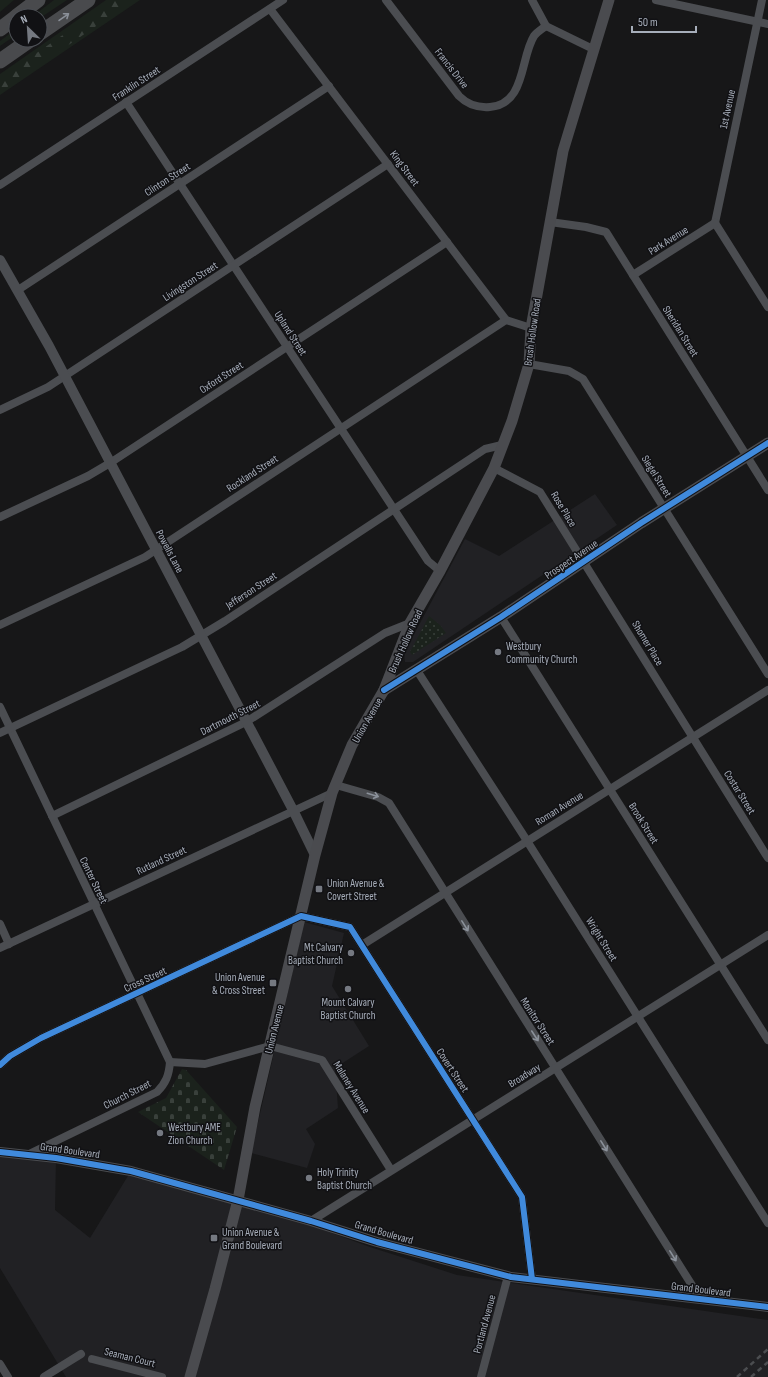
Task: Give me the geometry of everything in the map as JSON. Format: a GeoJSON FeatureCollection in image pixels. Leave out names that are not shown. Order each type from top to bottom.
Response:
{"type":"FeatureCollection","features":[{"type":"Feature","properties":{"kind":"highway"},"geometry":{"type":"LineString","coordinates":[[28,8],[38,0]]}},
{"type":"Feature","properties":{"kind":"highway"},"geometry":{"type":"LineString","coordinates":[[48,28],[88,0]]}},
{"type":"Feature","properties":{"kind":"highway"},"geometry":{"type":"LineString","coordinates":[[0,29],[8,23]]}},
{"type":"Feature","properties":{"kind":"highway"},"geometry":{"type":"LineString","coordinates":[[0,61],[19,48]]}},
{"type":"Feature","properties":{"kind":"main road","name":"Brush Hollow Road"},"geometry":{"type":"LineString","coordinates":[[384,690],[410,623],[440,572],[494,468],[512,421],[529,364],[531,328],[563,151],[609,0]]}},
{"type":"Feature","properties":{"kind":"main road","name":"Prospect Avenue"},"geometry":{"type":"LineString","coordinates":[[384,690],[501,617],[664,508],[768,443]]}},
{"type":"Feature","properties":{"kind":"main road","name":"Union Avenue"},"geometry":{"type":"LineString","coordinates":[[190,1377],[216,1289],[238,1200],[255,1107],[315,855],[334,789],[352,745],[384,690]]}},
{"type":"Feature","properties":{"kind":"street","name":"Franklin Street"},"geometry":{"type":"LineString","coordinates":[[0,185],[284,0]]}},
{"type":"Feature","properties":{"kind":"street","name":"Francis Drive"},"geometry":{"type":"LineString","coordinates":[[386,0],[459,96],[474,106],[494,107],[512,96],[518,86],[533,37],[546,26]]}},
{"type":"Feature","properties":{"kind":"street"},"geometry":{"type":"LineString","coordinates":[[532,0],[546,26],[594,49]]}},
{"type":"Feature","properties":{"kind":"street"},"geometry":{"type":"LineString","coordinates":[[656,0],[768,24]]}},
{"type":"Feature","properties":{"kind":"street","name":"1st Avenue"},"geometry":{"type":"LineString","coordinates":[[715,223],[762,0]]}},
{"type":"Feature","properties":{"kind":"street","name":"King Street"},"geometry":{"type":"LineString","coordinates":[[270,9],[506,320]]}},
{"type":"Feature","properties":{"kind":"street","name":"Clinton Street"},"geometry":{"type":"LineString","coordinates":[[18,290],[329,86]]}},
{"type":"Feature","properties":{"kind":"street","name":"Upland Street"},"geometry":{"type":"LineString","coordinates":[[126,102],[393,510],[428,561],[440,572]]}},
{"type":"Feature","properties":{"kind":"street","name":"Livingston Street"},"geometry":{"type":"LineString","coordinates":[[0,410],[48,387],[388,164]]}},
{"type":"Feature","properties":{"kind":"street","name":"Sheridan Street"},"geometry":{"type":"LineString","coordinates":[[550,222],[604,231],[768,490]]}},
{"type":"Feature","properties":{"kind":"street"},"geometry":{"type":"LineString","coordinates":[[715,223],[768,307]]}},
{"type":"Feature","properties":{"kind":"street","name":"Park Avenue"},"geometry":{"type":"LineString","coordinates":[[633,275],[715,223]]}},
{"type":"Feature","properties":{"kind":"street","name":"Oxford Street"},"geometry":{"type":"LineString","coordinates":[[0,517],[88,476],[110,463],[447,242]]}},
{"type":"Feature","properties":{"kind":"street","name":"Powells Lane"},"geometry":{"type":"LineString","coordinates":[[0,260],[65,376],[293,810],[315,855]]}},
{"type":"Feature","properties":{"kind":"street"},"geometry":{"type":"LineString","coordinates":[[506,320],[531,328]]}},
{"type":"Feature","properties":{"kind":"street","name":"Rockland Street"},"geometry":{"type":"LineString","coordinates":[[0,625],[146,557],[506,320]]}},
{"type":"Feature","properties":{"kind":"street","name":"Siegel Street"},"geometry":{"type":"LineString","coordinates":[[529,364],[569,371],[583,379],[768,674]]}},
{"type":"Feature","properties":{"kind":"street","name":"Jefferson Street"},"geometry":{"type":"LineString","coordinates":[[0,732],[182,647],[485,449],[502,445]]}},
{"type":"Feature","properties":{"kind":"street","name":"Rose Place"},"geometry":{"type":"LineString","coordinates":[[494,468],[540,492],[583,562]]}},
{"type":"Feature","properties":{"kind":"street","name":"Shomer Place"},"geometry":{"type":"LineString","coordinates":[[583,562],[604,597],[613,607],[693,737]]}},
{"type":"Feature","properties":{"kind":"street","name":"Brook Street"},"geometry":{"type":"LineString","coordinates":[[501,617],[768,1040]]}},
{"type":"Feature","properties":{"kind":"street","name":"Dartmouth Street"},"geometry":{"type":"LineString","coordinates":[[52,816],[246,722],[385,633],[410,623]]}},
{"type":"Feature","properties":{"kind":"street","name":"Wright Street"},"geometry":{"type":"LineString","coordinates":[[416,669],[528,841],[768,1223]]}},
{"type":"Feature","properties":{"kind":"street","name":"Roman Avenue"},"geometry":{"type":"LineString","coordinates":[[362,945],[768,690]]}},
{"type":"Feature","properties":{"kind":"street","name":"Center Street"},"geometry":{"type":"LineString","coordinates":[[0,707],[136,994],[170,1062]]}},
{"type":"Feature","properties":{"kind":"street","name":"Costar Street"},"geometry":{"type":"LineString","coordinates":[[693,737],[768,858]]}},
{"type":"Feature","properties":{"kind":"street","name":"Rutland Street"},"geometry":{"type":"LineString","coordinates":[[0,948],[293,810],[334,789]]}},
{"type":"Feature","properties":{"kind":"street","name":"Monitor Street"},"geometry":{"type":"LineString","coordinates":[[334,789],[378,796],[389,803],[555,1068],[705,1299]]}},
{"type":"Feature","properties":{"kind":"street","name":"Covert Street"},"geometry":{"type":"LineString","coordinates":[[301,916],[350,927],[362,945],[522,1197],[532,1279]]}},
{"type":"Feature","properties":{"kind":"street","name":"Cross Street"},"geometry":{"type":"LineString","coordinates":[[0,1065],[42,1038],[301,916]]}},
{"type":"Feature","properties":{"kind":"street"},"geometry":{"type":"LineString","coordinates":[[0,924],[9,944]]}},
{"type":"Feature","properties":{"kind":"street","name":"Broadway"},"geometry":{"type":"LineString","coordinates":[[311,1221],[768,935]]}},
{"type":"Feature","properties":{"kind":"street"},"geometry":{"type":"LineString","coordinates":[[170,1062],[205,1064],[270,1046]]}},
{"type":"Feature","properties":{"kind":"street","name":"Malaney Avenue"},"geometry":{"type":"LineString","coordinates":[[270,1046],[322,1060],[391,1170]]}},
{"type":"Feature","properties":{"kind":"street","name":"Church Street"},"geometry":{"type":"LineString","coordinates":[[27,1155],[157,1092],[165,1084],[169,1074],[170,1062]]}},
{"type":"Feature","properties":{"kind":"street","name":"Grand Boulevard"},"geometry":{"type":"LineString","coordinates":[[0,1152],[104,1165],[238,1200],[377,1242],[508,1276],[768,1307]]}},
{"type":"Feature","properties":{"kind":"street","name":"Portland Avenue"},"geometry":{"type":"LineString","coordinates":[[481,1377],[508,1276]]}},
{"type":"Feature","properties":{"kind":"street"},"geometry":{"type":"LineString","coordinates":[[44,1377],[81,1354]]}},
{"type":"Feature","properties":{"kind":"street","name":"Seaman Court"},"geometry":{"type":"LineString","coordinates":[[92,1359],[162,1377]]}},
{"type":"Feature","properties":{"kind":"street"},"geometry":{"type":"LineString","coordinates":[[0,1364],[8,1377]]}},
{"type":"Feature","properties":{"kind":"shaded area"},"geometry":{"type":"Polygon","coordinates":[[[595,494],[617,525],[413,662],[405,662],[404,653],[465,539],[499,556],[595,494]]]}},
{"type":"Feature","properties":{"kind":"shaded area"},"geometry":{"type":"Polygon","coordinates":[[[304,922],[344,933],[332,986],[369,1046],[335,1068],[338,1108],[306,1129],[315,1144],[307,1168],[251,1153],[304,922]]]}},
{"type":"Feature","properties":{"kind":"shaded area"},"geometry":{"type":"Polygon","coordinates":[[[0,1152],[56,1158],[55,1210],[90,1238],[131,1171],[247,1202],[370,1247],[457,1275],[768,1320],[768,1377],[66,1377],[0,1268],[0,1152]]]}},
{"type":"Feature","properties":{"kind":"green space"},"geometry":{"type":"Polygon","coordinates":[[[0,0],[14,0],[0,12],[0,0]]]}},
{"type":"Feature","properties":{"kind":"green space"},"geometry":{"type":"Polygon","coordinates":[[[54,0],[67,0],[48,13],[48,8],[44,8],[54,0]]]}},
{"type":"Feature","properties":{"kind":"green space"},"geometry":{"type":"Polygon","coordinates":[[[106,0],[140,0],[0,95],[0,74],[37,48],[48,48],[48,40],[106,0]]]}},
{"type":"Feature","properties":{"kind":"green space"},"geometry":{"type":"Polygon","coordinates":[[[114,0],[134,0],[0,92],[0,78],[44,48],[48,48],[48,45],[114,0]]]}},
{"type":"Feature","properties":{"kind":"green space"},"geometry":{"type":"Polygon","coordinates":[[[8,35],[8,40],[0,46],[0,41],[8,35]]]}},
{"type":"Feature","properties":{"kind":"green space"},"geometry":{"type":"Polygon","coordinates":[[[429,616],[440,625],[446,633],[412,655],[410,652],[429,616]]]}},
{"type":"Feature","properties":{"kind":"green space"},"geometry":{"type":"Polygon","coordinates":[[[182,1069],[186,1070],[237,1127],[224,1170],[138,1112],[166,1098],[182,1069]]]}},
{"type":"Feature","properties":{"kind":"railway"},"geometry":{"type":"LineString","coordinates":[[737,1377],[768,1349]]}},
{"type":"Feature","properties":{"kind":"railway"},"geometry":{"type":"LineString","coordinates":[[751,1377],[768,1362]]}},
{"type":"Feature","properties":{"kind":"cycle path"},"geometry":{"type":"LineString","coordinates":[[384,690],[501,617],[641,523],[768,443]]}},
{"type":"Feature","properties":{"kind":"cycle path"},"geometry":{"type":"LineString","coordinates":[[0,1065],[10,1056],[41,1038],[301,916],[350,927],[522,1197],[532,1279]]}},
{"type":"Feature","properties":{"kind":"cycle path"},"geometry":{"type":"LineString","coordinates":[[0,1152],[56,1158],[131,1171],[311,1221],[377,1242],[511,1277],[768,1307]]}},
{"type":"Feature","properties":{"kind":"place","name":"Westbury Community Church"},"geometry":{"type":"Point","coordinates":[498,652]}},
{"type":"Feature","properties":{"kind":"place","name":"Union Avenue & Covert Street"},"geometry":{"type":"Point","coordinates":[319,889]}},
{"type":"Feature","properties":{"kind":"place","name":"Mt Calvary Baptist Church"},"geometry":{"type":"Point","coordinates":[351,953]}},
{"type":"Feature","properties":{"kind":"place","name":"Union Avenue & Cross Street"},"geometry":{"type":"Point","coordinates":[273,983]}},
{"type":"Feature","properties":{"kind":"place","name":"Mount Calvary Baptist Church"},"geometry":{"type":"Point","coordinates":[348,989]}},
{"type":"Feature","properties":{"kind":"place","name":"Westbury AME Zion Church"},"geometry":{"type":"Point","coordinates":[160,1133]}},
{"type":"Feature","properties":{"kind":"place","name":"Holy Trinity Baptist Church"},"geometry":{"type":"Point","coordinates":[309,1178]}},
{"type":"Feature","properties":{"kind":"place","name":"Union Avenue & Grand Boulevard"},"geometry":{"type":"Point","coordinates":[214,1238]}}]}
